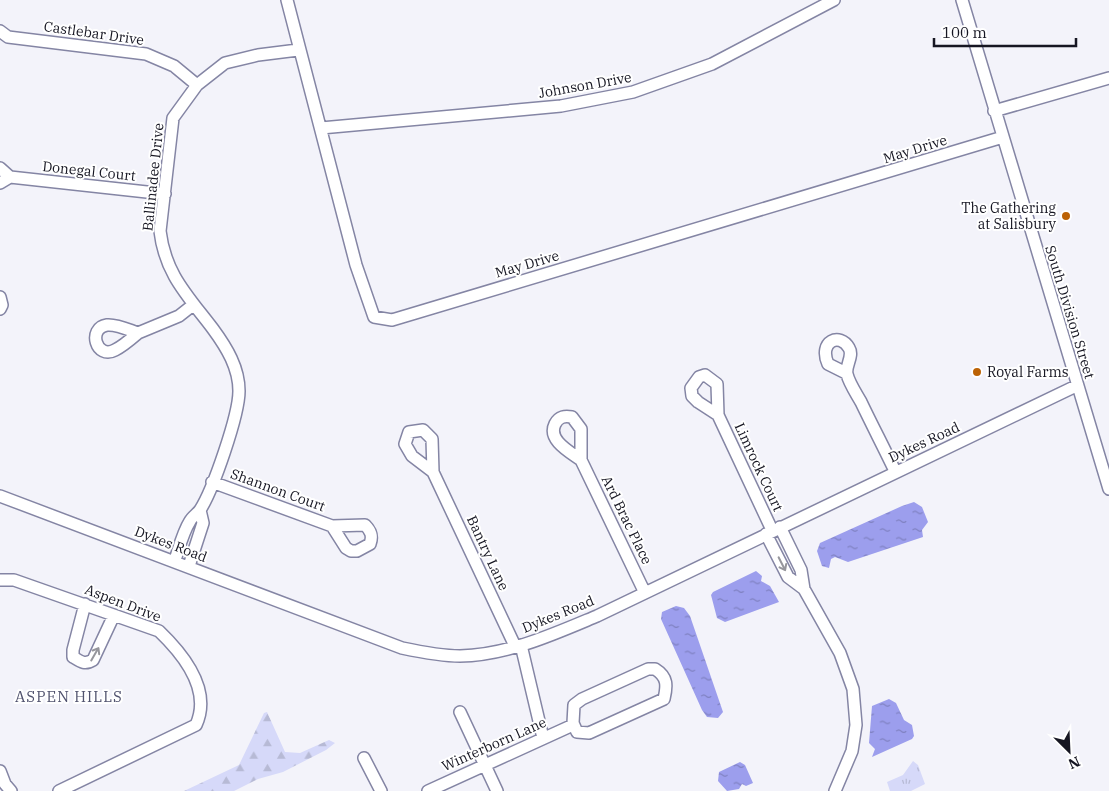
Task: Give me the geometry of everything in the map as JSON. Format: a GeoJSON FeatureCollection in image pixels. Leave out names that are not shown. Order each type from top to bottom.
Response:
{"type":"FeatureCollection","features":[{"type":"Feature","properties":{"kind":"street","name":"May Drive"},"geometry":{"type":"LineString","coordinates":[[287,0],[298,50],[321,128],[356,265],[374,317],[392,320],[1003,137]]}},
{"type":"Feature","properties":{"kind":"street","name":"Johnson Drive"},"geometry":{"type":"LineString","coordinates":[[321,128],[551,107],[633,92],[712,64],[834,0]]}},
{"type":"Feature","properties":{"kind":"street","name":"South Division Street"},"geometry":{"type":"LineString","coordinates":[[962,0],[1076,386],[1109,489]]}},
{"type":"Feature","properties":{"kind":"street","name":"Castlebar Drive"},"geometry":{"type":"LineString","coordinates":[[2,37],[146,54],[174,66],[197,85]]}},
{"type":"Feature","properties":{"kind":"street","name":"Ballinadee Drive"},"geometry":{"type":"LineString","coordinates":[[174,560],[190,521],[200,510],[212,482],[238,408],[239,390],[236,369],[228,351],[171,273],[162,249],[160,231],[174,118],[197,85],[225,64],[258,55],[298,50]]}},
{"type":"Feature","properties":{"kind":"street"},"geometry":{"type":"LineString","coordinates":[[994,110],[1109,78]]}},
{"type":"Feature","properties":{"kind":"street"},"geometry":{"type":"LineString","coordinates":[[0,168],[10,177],[0,183]]}},
{"type":"Feature","properties":{"kind":"street","name":"Donegal Court"},"geometry":{"type":"LineString","coordinates":[[10,177],[164,194]]}},
{"type":"Feature","properties":{"kind":"street"},"geometry":{"type":"LineString","coordinates":[[0,297],[2,305],[0,309]]}},
{"type":"Feature","properties":{"kind":"street"},"geometry":{"type":"LineString","coordinates":[[138,334],[178,316],[193,305]]}},
{"type":"Feature","properties":{"kind":"street"},"geometry":{"type":"LineString","coordinates":[[846,373],[895,471]]}},
{"type":"Feature","properties":{"kind":"street","name":"Dykes Road"},"geometry":{"type":"LineString","coordinates":[[0,496],[174,560],[402,648],[459,656],[518,646],[579,623],[1076,386]]}},
{"type":"Feature","properties":{"kind":"street","name":"Limrock Court"},"geometry":{"type":"LineString","coordinates":[[718,415],[772,530],[788,576],[804,589],[848,672],[856,707],[856,725],[852,751],[835,791]]}},
{"type":"Feature","properties":{"kind":"street","name":"Ard Brac Place"},"geometry":{"type":"LineString","coordinates":[[581,460],[645,593]]}},
{"type":"Feature","properties":{"kind":"street","name":"Bantry Lane"},"geometry":{"type":"LineString","coordinates":[[434,472],[518,646],[543,738]]}},
{"type":"Feature","properties":{"kind":"street","name":"Shannon Court"},"geometry":{"type":"LineString","coordinates":[[212,482],[332,526]]}},
{"type":"Feature","properties":{"kind":"street","name":"Ballinadee Drive"},"geometry":{"type":"LineString","coordinates":[[189,566],[203,523],[200,510]]}},
{"type":"Feature","properties":{"kind":"street","name":"Aspen Drive"},"geometry":{"type":"LineString","coordinates":[[0,580],[14,580],[159,631],[173,645],[192,671],[200,694],[202,712],[196,725],[59,791]]}},
{"type":"Feature","properties":{"kind":"street"},"geometry":{"type":"LineString","coordinates":[[84,604],[73,650],[73,657],[81,662],[88,663],[93,660],[114,615]]}},
{"type":"Feature","properties":{"kind":"street"},"geometry":{"type":"LineString","coordinates":[[648,669],[655,669],[665,678],[667,688],[664,699],[589,733],[577,732],[574,724],[574,705],[582,699],[648,669]]}},
{"type":"Feature","properties":{"kind":"street"},"geometry":{"type":"LineString","coordinates":[[460,712],[496,791]]}},
{"type":"Feature","properties":{"kind":"street","name":"Winterborn Lane"},"geometry":{"type":"LineString","coordinates":[[428,791],[574,724]]}},
{"type":"Feature","properties":{"kind":"street"},"geometry":{"type":"LineString","coordinates":[[364,758],[381,791]]}},
{"type":"Feature","properties":{"kind":"street"},"geometry":{"type":"LineString","coordinates":[[0,771],[5,784],[11,791]]}},
{"type":"Feature","properties":{"kind":"green space"},"geometry":{"type":"Polygon","coordinates":[[[267,712],[285,752],[300,753],[329,740],[335,743],[326,750],[283,772],[258,779],[234,791],[184,791],[239,765],[264,713],[267,712]]]}},
{"type":"Feature","properties":{"kind":"green space"},"geometry":{"type":"Polygon","coordinates":[[[913,761],[918,765],[925,784],[911,791],[890,791],[887,782],[903,775],[913,761]]]}},
{"type":"Feature","properties":{"kind":"water"},"geometry":{"type":"Polygon","coordinates":[[[914,502],[922,507],[928,522],[922,530],[923,537],[848,562],[835,557],[831,559],[829,568],[822,566],[817,551],[820,543],[914,502]]]}},
{"type":"Feature","properties":{"kind":"water"},"geometry":{"type":"Polygon","coordinates":[[[756,571],[762,576],[761,581],[770,586],[779,602],[725,622],[717,618],[711,595],[713,592],[756,571]]]}},
{"type":"Feature","properties":{"kind":"water"},"geometry":{"type":"Polygon","coordinates":[[[676,606],[684,608],[690,616],[723,712],[718,718],[707,717],[702,710],[661,619],[662,612],[676,606]]]}},
{"type":"Feature","properties":{"kind":"water"},"geometry":{"type":"Polygon","coordinates":[[[889,699],[896,703],[904,720],[912,725],[914,736],[912,739],[872,757],[875,749],[869,743],[872,706],[889,699]]]}},
{"type":"Feature","properties":{"kind":"water"},"geometry":{"type":"Polygon","coordinates":[[[740,762],[745,765],[753,783],[746,786],[742,784],[739,789],[727,791],[718,781],[719,772],[740,762]]]}},
{"type":"Feature","properties":{"kind":"place","name":"The Gathering at Salisbury"},"geometry":{"type":"Point","coordinates":[1066,216]}},
{"type":"Feature","properties":{"kind":"place","name":"Royal Farms"},"geometry":{"type":"Point","coordinates":[977,372]}},
{"type":"Feature","properties":{"kind":"district","name":"ASPEN HILLS"},"geometry":{"type":"Point","coordinates":[69,696]}}]}
